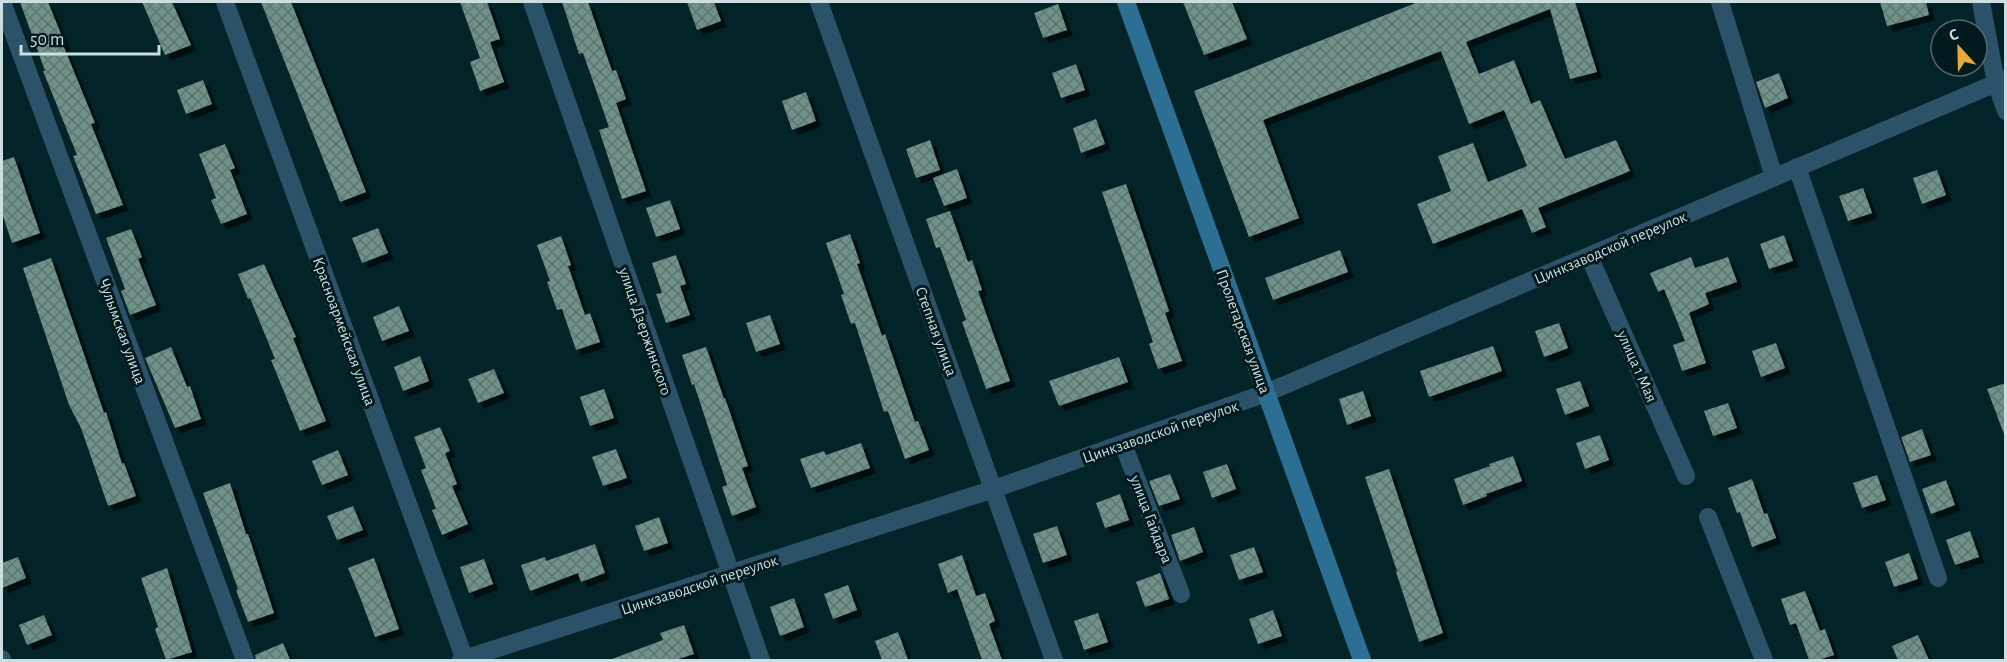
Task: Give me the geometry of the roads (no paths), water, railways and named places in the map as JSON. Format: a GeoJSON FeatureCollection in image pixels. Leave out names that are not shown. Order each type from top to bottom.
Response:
{"type":"FeatureCollection","features":[{"type":"Feature","properties":{"kind":"main road","name":"Пролетарская улица"},"geometry":{"type":"LineString","coordinates":[[1126,2],[1362,660]]}},
{"type":"Feature","properties":{"kind":"street","name":"Чулымская улица"},"geometry":{"type":"LineString","coordinates":[[2,2],[245,660]]}},
{"type":"Feature","properties":{"kind":"street","name":"Красноармейская улица"},"geometry":{"type":"LineString","coordinates":[[225,2],[463,660]]}},
{"type":"Feature","properties":{"kind":"street","name":"улица Дзержинского"},"geometry":{"type":"LineString","coordinates":[[532,2],[761,660]]}},
{"type":"Feature","properties":{"kind":"street","name":"Степная улица"},"geometry":{"type":"LineString","coordinates":[[819,2],[1054,660]]}},
{"type":"Feature","properties":{"kind":"street"},"geometry":{"type":"LineString","coordinates":[[1720,2],[1774,177]]}},
{"type":"Feature","properties":{"kind":"street"},"geometry":{"type":"LineString","coordinates":[[1981,2],[2001,81],[2006,111]]}},
{"type":"Feature","properties":{"kind":"street","name":"Цинкзаводской переулок"},"geometry":{"type":"LineString","coordinates":[[463,660],[994,489],[1266,393],[2001,81]]}},
{"type":"Feature","properties":{"kind":"street"},"geometry":{"type":"LineString","coordinates":[[1797,167],[1938,578]]}},
{"type":"Feature","properties":{"kind":"street","name":"улица 1 Мая"},"geometry":{"type":"LineString","coordinates":[[1590,256],[1686,476]]}},
{"type":"Feature","properties":{"kind":"street","name":"улица Гайдара"},"geometry":{"type":"LineString","coordinates":[[1123,444],[1181,594]]}},
{"type":"Feature","properties":{"kind":"street"},"geometry":{"type":"LineString","coordinates":[[1708,517],[1764,660]]}}]}
